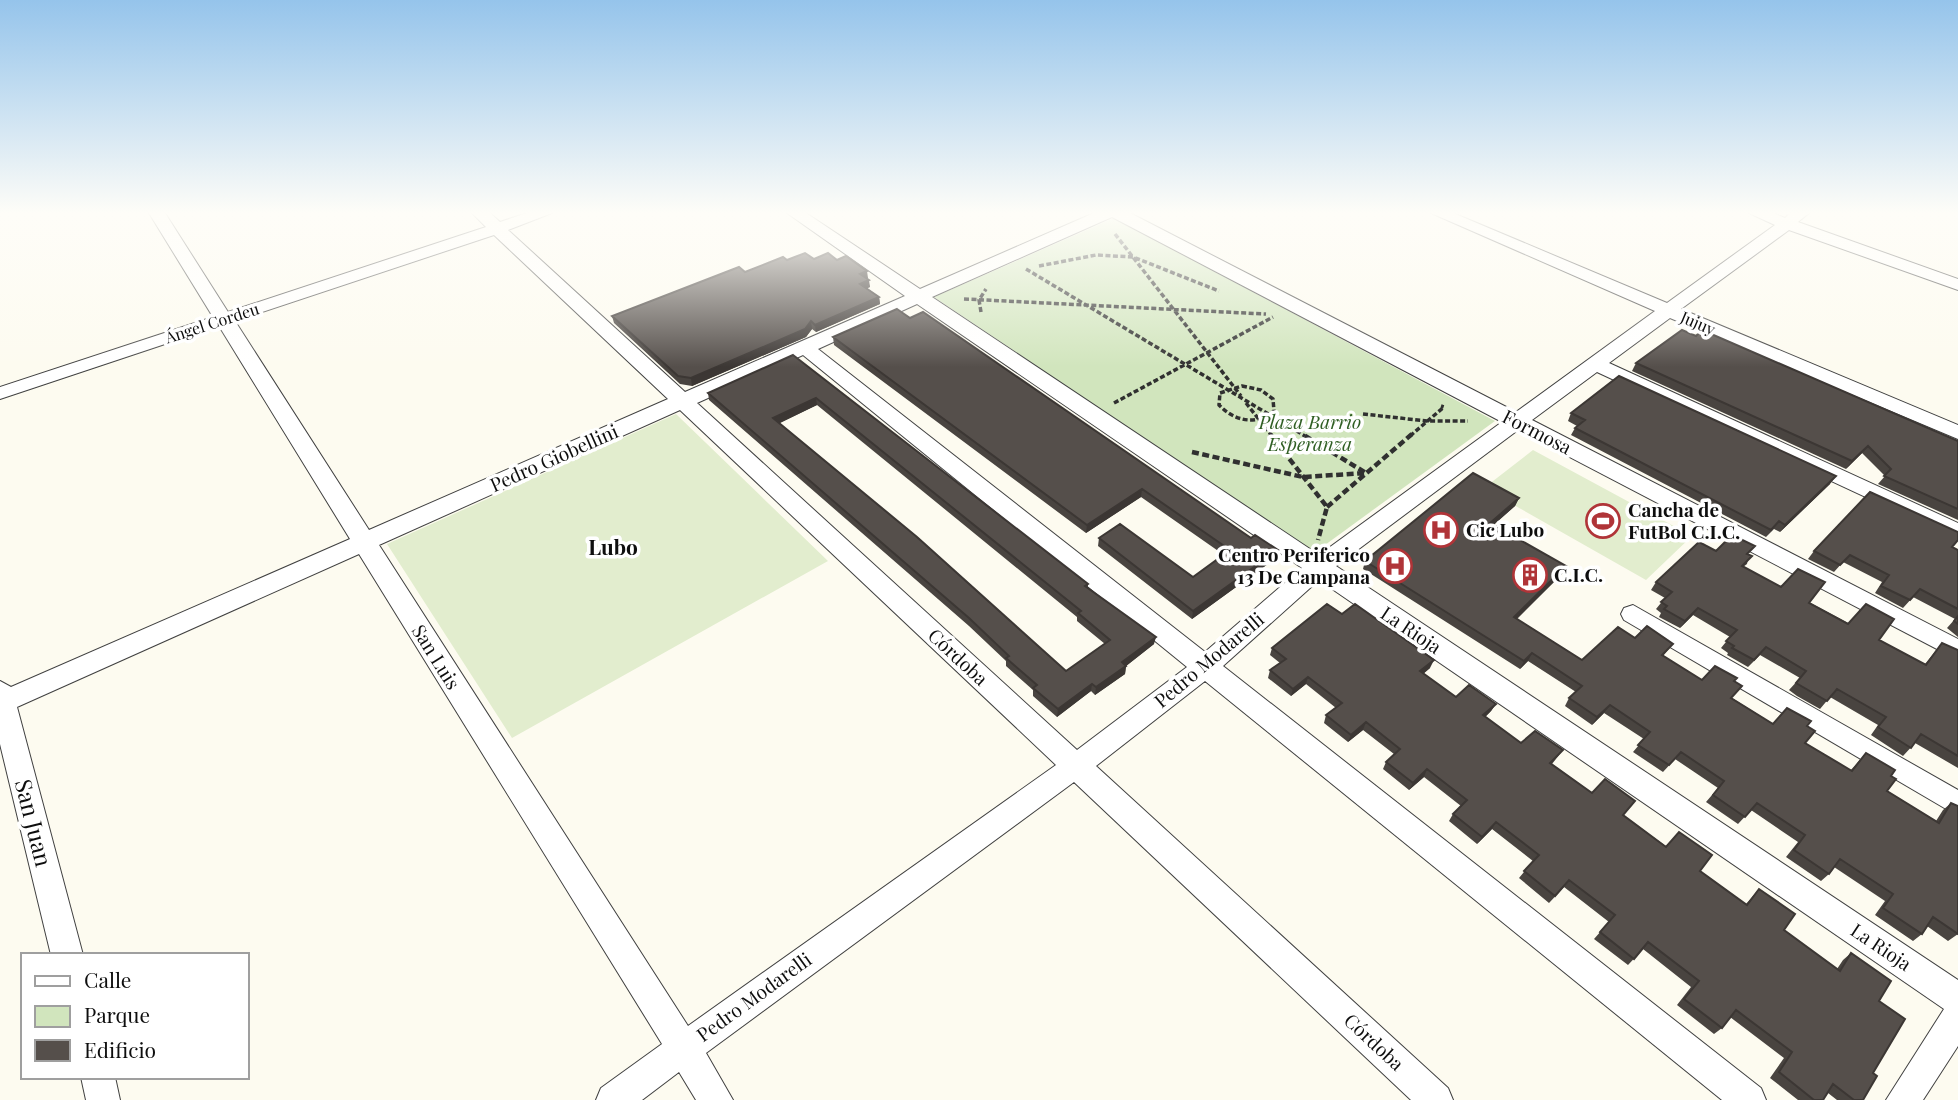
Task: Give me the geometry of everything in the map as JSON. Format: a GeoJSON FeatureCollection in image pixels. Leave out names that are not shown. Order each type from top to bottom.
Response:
{"type":"FeatureCollection","features":[{"type":"Feature","properties":{"kind":"street","name":"San Luis"},"geometry":{"type":"LineString","coordinates":[[189,264],[716,1100]]}},
{"type":"Feature","properties":{"kind":"street","name":"Ángel Cordeu"},"geometry":{"type":"LineString","coordinates":[[0,393],[223,319],[371,264]]}},
{"type":"Feature","properties":{"kind":"street","name":"Córdoba"},"geometry":{"type":"LineString","coordinates":[[535,264],[1436,1100]]}},
{"type":"Feature","properties":{"kind":"street","name":"La Rioja"},"geometry":{"type":"LineString","coordinates":[[870,264],[1318,567],[1958,1014]]}},
{"type":"Feature","properties":{"kind":"street","name":"Pedro Giobellini"},"geometry":{"type":"LineString","coordinates":[[1,699],[364,543],[918,297],[1000,264]]}},
{"type":"Feature","properties":{"kind":"street","name":"Formosa"},"geometry":{"type":"LineString","coordinates":[[1204,264],[1517,421],[1958,650]]}},
{"type":"Feature","properties":{"kind":"street","name":"Jujuy"},"geometry":{"type":"LineString","coordinates":[[1559,264],[1958,433]]}},
{"type":"Feature","properties":{"kind":"street","name":"Pedro Modarelli"},"geometry":{"type":"LineString","coordinates":[[613,1100],[1076,766],[1204,668],[1318,567],[1732,264]]}},
{"type":"Feature","properties":{"kind":"street"},"geometry":{"type":"LineString","coordinates":[[1907,264],[1958,285]]}},
{"type":"Feature","properties":{"kind":"street"},"geometry":{"type":"LineString","coordinates":[[804,347],[1749,1100]]}},
{"type":"Feature","properties":{"kind":"street"},"geometry":{"type":"LineString","coordinates":[[1595,364],[1958,532]]}},
{"type":"Feature","properties":{"kind":"street"},"geometry":{"type":"LineString","coordinates":[[1633,614],[1958,804]]}},
{"type":"Feature","properties":{"kind":"street","name":"San Juan"},"geometry":{"type":"LineString","coordinates":[[1,699],[66,953]]}},
{"type":"Feature","properties":{"kind":"street"},"geometry":{"type":"LineString","coordinates":[[1903,1100],[1958,1014]]}},
{"type":"Feature","properties":{"kind":"street"},"geometry":{"type":"LineString","coordinates":[[98,1079],[103,1100]]}},
{"type":"Feature","properties":{"kind":"path"},"geometry":{"type":"LineString","coordinates":[[1015,274],[1049,264]]}},
{"type":"Feature","properties":{"kind":"path"},"geometry":{"type":"LineString","coordinates":[[1139,264],[1327,507]]}},
{"type":"Feature","properties":{"kind":"path"},"geometry":{"type":"LineString","coordinates":[[1152,264],[1229,295]]}},
{"type":"Feature","properties":{"kind":"path"},"geometry":{"type":"LineString","coordinates":[[1026,269],[1366,473]]}},
{"type":"Feature","properties":{"kind":"path"},"geometry":{"type":"LineString","coordinates":[[979,300],[995,283]]}},
{"type":"Feature","properties":{"kind":"path"},"geometry":{"type":"LineString","coordinates":[[918,297],[1278,314]]}},
{"type":"Feature","properties":{"kind":"path"},"geometry":{"type":"LineString","coordinates":[[979,300],[983,315]]}},
{"type":"Feature","properties":{"kind":"path"},"geometry":{"type":"LineString","coordinates":[[1254,305],[1278,314]]}},
{"type":"Feature","properties":{"kind":"path"},"geometry":{"type":"LineString","coordinates":[[1092,414],[1278,314]]}},
{"type":"Feature","properties":{"kind":"path"},"geometry":{"type":"LineString","coordinates":[[1252,387],[1268,394],[1275,405],[1270,415],[1259,420],[1239,419],[1223,411],[1218,399],[1226,389],[1252,387]]}},
{"type":"Feature","properties":{"kind":"path"},"geometry":{"type":"LineString","coordinates":[[1104,395],[1125,410]]}},
{"type":"Feature","properties":{"kind":"path"},"geometry":{"type":"LineString","coordinates":[[1318,567],[1314,554],[1327,507],[1444,407],[1432,401]]}},
{"type":"Feature","properties":{"kind":"path"},"geometry":{"type":"LineString","coordinates":[[1363,414],[1427,421],[1517,421]]}},
{"type":"Feature","properties":{"kind":"path"},"geometry":{"type":"LineString","coordinates":[[1188,451],[1304,477],[1366,473]]}},
{"type":"Feature","properties":{"kind":"green space","name":"Plaza Barrio Esperanza"},"geometry":{"type":"Polygon","coordinates":[[[1008,264],[1201,264],[1495,421],[1314,553],[934,297],[1008,264]]]}},
{"type":"Feature","properties":{"kind":"green space"},"geometry":{"type":"Polygon","coordinates":[[[676,414],[828,561],[512,738],[387,544],[676,414]]]}},
{"type":"Feature","properties":{"kind":"green space","name":"Cancha de FutBol C.I.C."},"geometry":{"type":"Polygon","coordinates":[[[1533,450],[1692,536],[1646,580],[1484,488],[1533,450]]]}},
{"type":"Feature","properties":{"kind":"building"},"geometry":{"type":"Polygon","coordinates":[[[764,264],[858,264],[867,271],[860,274],[869,280],[860,284],[879,297],[815,325],[811,321],[805,329],[691,378],[678,376],[612,316],[739,267],[745,272],[764,264]]]}},
{"type":"Feature","properties":{"kind":"building"},"geometry":{"type":"Polygon","coordinates":[[[897,309],[910,318],[923,312],[1251,538],[1255,535],[1278,550],[1193,611],[1099,538],[1120,524],[1193,577],[1230,550],[1142,489],[1087,525],[833,337],[897,309]]]}},
{"type":"Feature","properties":{"kind":"building"},"geometry":{"type":"Polygon","coordinates":[[[1682,330],[1696,336],[1702,330],[1958,441],[1958,509],[1884,476],[1891,469],[1868,446],[1852,461],[1636,363],[1682,330]]]}},
{"type":"Feature","properties":{"kind":"building"},"geometry":{"type":"Polygon","coordinates":[[[793,355],[1088,584],[1085,586],[1156,637],[1122,662],[1126,666],[1096,687],[1092,684],[1058,709],[1033,688],[1037,685],[1006,658],[1009,656],[969,618],[708,393],[793,355]],[[816,398],[773,418],[917,537],[1066,671],[1110,640],[1078,613],[1081,611],[816,398]]]}},
{"type":"Feature","properties":{"kind":"building"},"geometry":{"type":"Polygon","coordinates":[[[1619,376],[1836,476],[1785,525],[1779,521],[1771,530],[1575,428],[1585,420],[1571,413],[1619,376]]]}},
{"type":"Feature","properties":{"kind":"building"},"geometry":{"type":"Polygon","coordinates":[[[1473,473],[1519,498],[1490,523],[1566,566],[1514,617],[1582,660],[1618,627],[1635,638],[1647,626],[1673,644],[1662,655],[1702,680],[1715,666],[1737,678],[1734,681],[1742,686],[1731,698],[1773,724],[1787,708],[1811,721],[1807,726],[1815,731],[1805,743],[1852,771],[1866,753],[1895,770],[1891,776],[1896,779],[1887,791],[1939,823],[1951,803],[1958,806],[1958,934],[1933,917],[1922,934],[1883,908],[1893,894],[1840,859],[1829,874],[1794,850],[1805,835],[1757,803],[1745,817],[1713,795],[1724,781],[1681,752],[1669,765],[1638,745],[1650,732],[1610,705],[1597,717],[1569,698],[1582,686],[1532,653],[1524,661],[1365,561],[1473,473]]]}},
{"type":"Feature","properties":{"kind":"building"},"geometry":{"type":"Polygon","coordinates":[[[1870,492],[1958,532],[1958,540],[1952,547],[1958,550],[1958,609],[1920,589],[1910,600],[1881,586],[1889,575],[1850,555],[1840,565],[1814,551],[1870,492]]]}},
{"type":"Feature","properties":{"kind":"building"},"geometry":{"type":"Polygon","coordinates":[[[1732,535],[1755,546],[1747,554],[1752,556],[1742,566],[1781,587],[1798,569],[1825,582],[1809,603],[1848,624],[1866,604],[1894,619],[1879,640],[1926,665],[1942,643],[1958,650],[1958,756],[1921,734],[1911,748],[1878,727],[1886,717],[1837,689],[1827,701],[1796,683],[1806,671],[1766,647],[1754,660],[1732,648],[1734,646],[1726,641],[1737,630],[1698,608],[1685,621],[1664,609],[1667,606],[1661,602],[1672,592],[1656,582],[1699,542],[1716,551],[1732,535]]]}},
{"type":"Feature","properties":{"kind":"building"},"geometry":{"type":"Polygon","coordinates":[[[1327,604],[1342,614],[1355,604],[1434,660],[1420,671],[1456,697],[1469,685],[1496,704],[1483,715],[1521,743],[1535,731],[1563,750],[1550,763],[1592,793],[1605,779],[1635,801],[1623,815],[1666,847],[1679,832],[1712,855],[1700,871],[1747,905],[1759,889],[1795,914],[1784,930],[1840,971],[1851,953],[1891,981],[1879,1001],[1905,1019],[1873,1073],[1877,1076],[1863,1100],[1854,1100],[1833,1084],[1823,1100],[1814,1100],[1779,1072],[1792,1052],[1736,1010],[1722,1028],[1684,999],[1699,981],[1648,942],[1634,959],[1600,932],[1615,915],[1569,880],[1555,896],[1524,871],[1539,855],[1496,822],[1482,837],[1453,814],[1467,800],[1427,769],[1413,783],[1386,762],[1400,749],[1366,722],[1351,735],[1326,715],[1342,703],[1308,677],[1293,689],[1270,670],[1286,659],[1272,648],[1327,604]]]}},
{"type":"Feature","properties":{"kind":"place","name":"Cancha de FutBol C.I.C."},"geometry":{"type":"Point","coordinates":[1603,521]}},
{"type":"Feature","properties":{"kind":"place","name":"Cic Lubo"},"geometry":{"type":"Point","coordinates":[1441,530]}},
{"type":"Feature","properties":{"kind":"place","name":"Centro Periferico 13 De Campana"},"geometry":{"type":"Point","coordinates":[1395,566]}},
{"type":"Feature","properties":{"kind":"place","name":"C.I.C."},"geometry":{"type":"Point","coordinates":[1530,575]}},
{"type":"Feature","properties":{"kind":"district","name":"Lubo"},"geometry":{"type":"Point","coordinates":[613,548]}}]}
